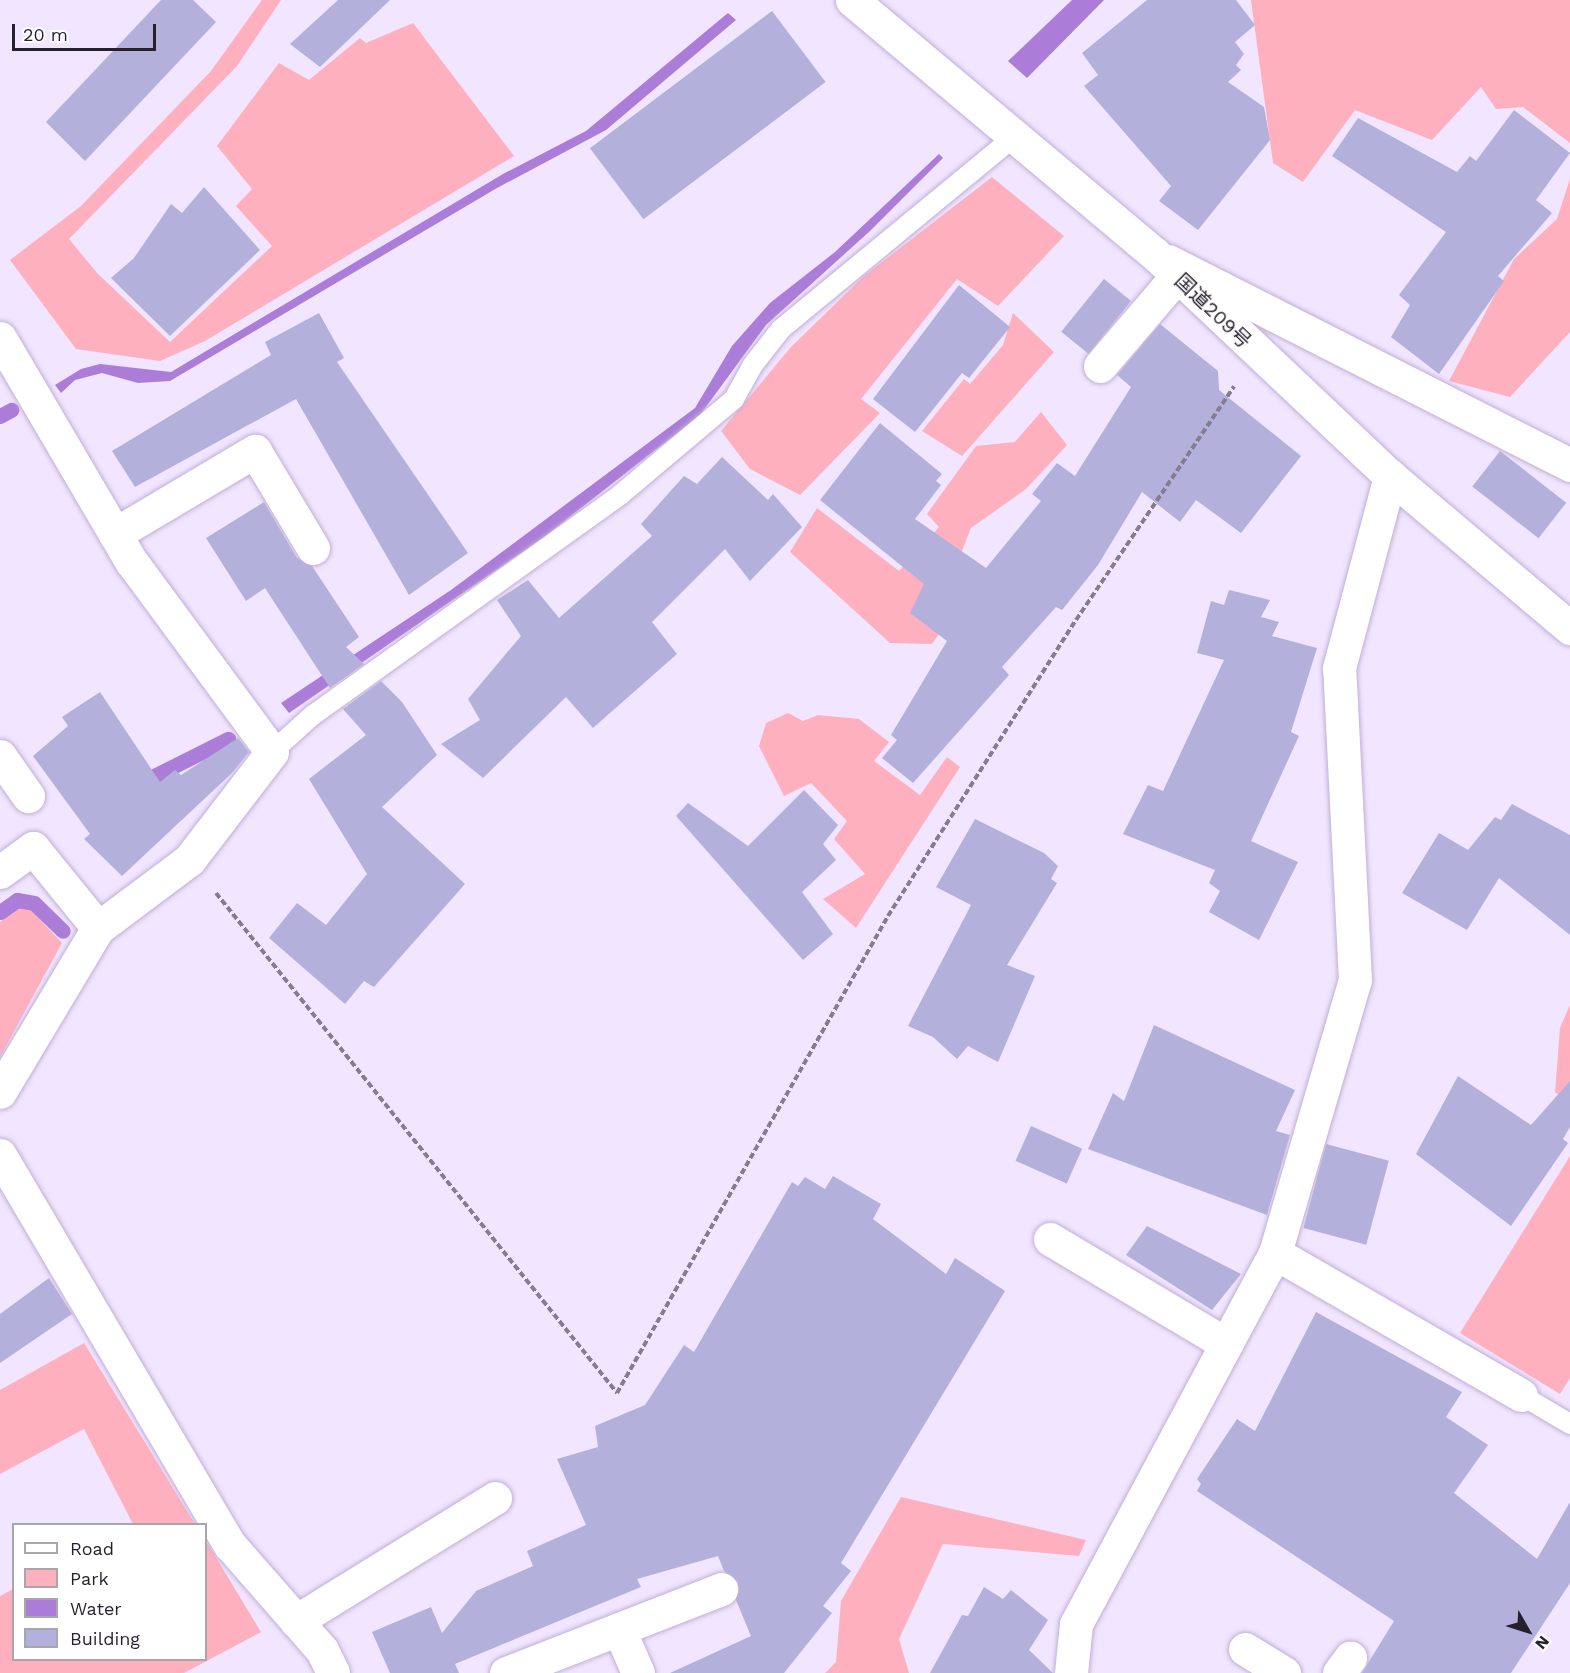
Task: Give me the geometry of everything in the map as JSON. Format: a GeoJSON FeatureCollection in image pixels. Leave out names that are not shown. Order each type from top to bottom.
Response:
{"type":"FeatureCollection","features":[{"type":"Feature","properties":{"kind":"main road","name":"国道209号"},"geometry":{"type":"LineString","coordinates":[[852,0],[1166,265],[1257,354],[1390,476],[1570,628]]}},
{"type":"Feature","properties":{"kind":"main road"},"geometry":{"type":"LineString","coordinates":[[1100,366],[1166,265],[1570,465]]}},
{"type":"Feature","properties":{"kind":"main road"},"geometry":{"type":"LineString","coordinates":[[0,339],[115,534],[272,752],[189,860],[98,928],[0,1092]]}},
{"type":"Feature","properties":{"kind":"main road"},"geometry":{"type":"LineString","coordinates":[[115,534],[255,451],[313,548]]}},
{"type":"Feature","properties":{"kind":"main road"},"geometry":{"type":"LineString","coordinates":[[1071,1673],[1076,1624],[1275,1252],[1355,980],[1339,668],[1390,476]]}},
{"type":"Feature","properties":{"kind":"main road"},"geometry":{"type":"LineString","coordinates":[[0,756],[28,796]]}},
{"type":"Feature","properties":{"kind":"main road"},"geometry":{"type":"LineString","coordinates":[[0,872],[33,848],[98,928]]}},
{"type":"Feature","properties":{"kind":"main road"},"geometry":{"type":"LineString","coordinates":[[0,1155],[230,1545],[322,1650],[333,1673]]}},
{"type":"Feature","properties":{"kind":"main road"},"geometry":{"type":"LineString","coordinates":[[1050,1239],[1226,1344]]}},
{"type":"Feature","properties":{"kind":"main road"},"geometry":{"type":"LineString","coordinates":[[1275,1252],[1521,1395]]}},
{"type":"Feature","properties":{"kind":"main road"},"geometry":{"type":"LineString","coordinates":[[296,1621],[495,1498]]}},
{"type":"Feature","properties":{"kind":"main road"},"geometry":{"type":"LineString","coordinates":[[506,1673],[720,1589]]}},
{"type":"Feature","properties":{"kind":"main road"},"geometry":{"type":"LineString","coordinates":[[619,1629],[638,1673]]}},
{"type":"Feature","properties":{"kind":"main road"},"geometry":{"type":"LineString","coordinates":[[1245,1649],[1284,1673]]}},
{"type":"Feature","properties":{"kind":"lane"},"geometry":{"type":"LineString","coordinates":[[272,752],[313,715],[620,495],[734,399],[752,366],[781,328],[1015,136]]}},
{"type":"Feature","properties":{"kind":"lane"},"geometry":{"type":"LineString","coordinates":[[1521,1395],[1570,1424]]}},
{"type":"Feature","properties":{"kind":"path"},"geometry":{"type":"LineString","coordinates":[[189,860],[617,1393],[888,916],[1076,620],[1257,354]]}},
{"type":"Feature","properties":{"kind":"green space"},"geometry":{"type":"Polygon","coordinates":[[[262,0],[281,0],[237,66],[69,239],[98,274],[170,342],[272,246],[236,206],[252,189],[217,146],[279,63],[309,80],[360,38],[366,43],[413,23],[514,156],[205,341],[160,361],[76,349],[10,260],[81,206],[211,71],[262,0]]]}},
{"type":"Feature","properties":{"kind":"green space"},"geometry":{"type":"Polygon","coordinates":[[[1251,0],[1570,0],[1570,143],[1523,107],[1496,109],[1481,87],[1432,140],[1355,110],[1303,182],[1273,163],[1251,0]]]}},
{"type":"Feature","properties":{"kind":"green space"},"geometry":{"type":"Polygon","coordinates":[[[992,177],[1064,236],[998,306],[957,279],[861,399],[880,413],[800,495],[750,469],[721,431],[791,347],[864,276],[992,177]]]}},
{"type":"Feature","properties":{"kind":"green space"},"geometry":{"type":"Polygon","coordinates":[[[1570,179],[1570,332],[1510,397],[1449,381],[1514,259],[1557,219],[1570,179]]]}},
{"type":"Feature","properties":{"kind":"green space"},"geometry":{"type":"Polygon","coordinates":[[[1013,313],[1054,352],[962,456],[922,431],[964,379],[970,384],[1003,345],[1013,313]]]}},
{"type":"Feature","properties":{"kind":"green space"},"geometry":{"type":"Polygon","coordinates":[[[1041,412],[1067,445],[1026,489],[971,528],[961,553],[952,615],[932,644],[890,643],[790,552],[817,508],[899,571],[939,527],[927,514],[976,446],[1015,442],[1041,412]]]}},
{"type":"Feature","properties":{"kind":"green space"},"geometry":{"type":"Polygon","coordinates":[[[788,713],[803,721],[818,715],[859,719],[889,742],[874,761],[920,795],[947,757],[960,767],[856,928],[823,899],[865,874],[834,839],[847,821],[811,783],[784,796],[759,746],[766,723],[788,713]]]}},
{"type":"Feature","properties":{"kind":"green space"},"geometry":{"type":"Polygon","coordinates":[[[19,907],[30,909],[62,943],[0,1057],[0,922],[19,907]]]}},
{"type":"Feature","properties":{"kind":"green space"},"geometry":{"type":"Polygon","coordinates":[[[1570,1005],[1570,1103],[1555,1092],[1560,1028],[1570,1005]]]}},
{"type":"Feature","properties":{"kind":"green space"},"geometry":{"type":"Polygon","coordinates":[[[1570,1156],[1570,1378],[1560,1394],[1460,1333],[1570,1156]]]}},
{"type":"Feature","properties":{"kind":"green space"},"geometry":{"type":"Polygon","coordinates":[[[84,1343],[194,1523],[132,1523],[84,1429],[0,1474],[0,1390],[84,1343]]]}},
{"type":"Feature","properties":{"kind":"green space"},"geometry":{"type":"Polygon","coordinates":[[[901,1497],[1086,1540],[1079,1556],[943,1544],[899,1639],[909,1673],[825,1673],[836,1662],[841,1601],[901,1497]]]}},
{"type":"Feature","properties":{"kind":"green space"},"geometry":{"type":"Polygon","coordinates":[[[207,1543],[261,1632],[207,1661],[207,1543]]]}},
{"type":"Feature","properties":{"kind":"green space"},"geometry":{"type":"Polygon","coordinates":[[[12,1590],[12,1661],[207,1661],[184,1673],[0,1673],[0,1596],[12,1590]]]}},
{"type":"Feature","properties":{"kind":"water"},"geometry":{"type":"Polygon","coordinates":[[[1072,0],[1104,0],[1027,78],[1008,61],[1072,0]]]}},
{"type":"Feature","properties":{"kind":"water"},"geometry":{"type":"Polygon","coordinates":[[[728,13],[736,20],[606,130],[497,188],[170,381],[138,383],[102,373],[75,380],[61,393],[55,385],[81,369],[100,364],[171,372],[503,174],[586,131],[728,13]]]}},
{"type":"Feature","properties":{"kind":"water"},"geometry":{"type":"Polygon","coordinates":[[[939,154],[943,158],[870,231],[766,325],[700,415],[544,537],[289,713],[281,703],[451,590],[695,408],[732,346],[770,303],[835,252],[939,154]]]}},
{"type":"Feature","properties":{"kind":"building"},"geometry":{"type":"Polygon","coordinates":[[[161,0],[193,0],[216,22],[85,161],[46,122],[161,0]]]}},
{"type":"Feature","properties":{"kind":"building"},"geometry":{"type":"Polygon","coordinates":[[[338,0],[390,0],[320,67],[290,44],[338,0]]]}},
{"type":"Feature","properties":{"kind":"building"},"geometry":{"type":"Polygon","coordinates":[[[1147,0],[1236,0],[1255,25],[1235,42],[1244,54],[1236,65],[1241,70],[1228,82],[1264,107],[1270,140],[1198,230],[1159,201],[1171,186],[1084,86],[1098,75],[1082,53],[1147,0]]]}},
{"type":"Feature","properties":{"kind":"building"},"geometry":{"type":"Polygon","coordinates":[[[772,11],[826,82],[643,219],[590,148],[772,11]]]}},
{"type":"Feature","properties":{"kind":"building"},"geometry":{"type":"Polygon","coordinates":[[[1514,110],[1570,153],[1536,200],[1552,213],[1498,276],[1504,281],[1439,374],[1391,337],[1410,305],[1399,295],[1446,232],[1332,156],[1358,118],[1457,172],[1470,156],[1476,161],[1514,110]]]}},
{"type":"Feature","properties":{"kind":"building"},"geometry":{"type":"Polygon","coordinates":[[[204,187],[260,250],[170,336],[111,278],[134,258],[171,204],[182,213],[204,187]]]}},
{"type":"Feature","properties":{"kind":"building"},"geometry":{"type":"Polygon","coordinates":[[[1104,279],[1131,301],[1088,354],[1061,332],[1104,279]]]}},
{"type":"Feature","properties":{"kind":"building"},"geometry":{"type":"Polygon","coordinates":[[[959,285],[1010,327],[969,378],[962,373],[915,432],[873,399],[959,285]]]}},
{"type":"Feature","properties":{"kind":"building"},"geometry":{"type":"Polygon","coordinates":[[[319,313],[344,358],[337,362],[468,553],[409,595],[296,399],[135,487],[112,451],[271,355],[265,342],[319,313]]]}},
{"type":"Feature","properties":{"kind":"building"},"geometry":{"type":"Polygon","coordinates":[[[1160,324],[1218,371],[1219,390],[1301,456],[1241,533],[1196,500],[1180,522],[1142,492],[1098,565],[1062,610],[1056,607],[1002,667],[1009,675],[913,783],[882,758],[897,740],[891,735],[947,641],[910,613],[924,584],[820,500],[880,423],[942,474],[936,481],[941,485],[915,519],[986,568],[1041,501],[1032,494],[1057,463],[1075,476],[1131,387],[1117,375],[1160,324]]]}},
{"type":"Feature","properties":{"kind":"building"},"geometry":{"type":"Polygon","coordinates":[[[1500,451],[1566,503],[1538,538],[1472,486],[1500,451]]]}},
{"type":"Feature","properties":{"kind":"building"},"geometry":{"type":"Polygon","coordinates":[[[722,457],[768,500],[773,494],[802,527],[750,581],[725,549],[652,622],[677,654],[593,728],[566,697],[483,778],[441,744],[480,720],[468,699],[521,636],[497,600],[528,580],[559,618],[652,536],[641,524],[684,476],[697,484],[722,457]]]}},
{"type":"Feature","properties":{"kind":"building"},"geometry":{"type":"Polygon","coordinates":[[[264,502],[297,558],[312,566],[359,637],[346,647],[364,664],[330,688],[265,588],[246,601],[206,538],[264,502]]]}},
{"type":"Feature","properties":{"kind":"building"},"geometry":{"type":"Polygon","coordinates":[[[1229,590],[1270,600],[1261,617],[1279,622],[1272,636],[1317,648],[1291,732],[1299,736],[1251,841],[1298,862],[1259,940],[1209,912],[1220,891],[1209,883],[1215,870],[1123,834],[1148,785],[1163,791],[1224,660],[1197,653],[1211,601],[1224,605],[1229,590]]]}},
{"type":"Feature","properties":{"kind":"building"},"geometry":{"type":"Polygon","coordinates":[[[381,681],[402,702],[437,755],[382,807],[465,884],[374,987],[364,981],[345,1004],[269,938],[297,903],[326,925],[367,874],[309,779],[366,735],[343,709],[381,681]]]}},
{"type":"Feature","properties":{"kind":"building"},"geometry":{"type":"Polygon","coordinates":[[[100,692],[160,782],[175,770],[181,775],[238,738],[249,752],[232,773],[122,876],[84,839],[90,834],[33,756],[68,726],[62,717],[100,692]]]}},
{"type":"Feature","properties":{"kind":"building"},"geometry":{"type":"Polygon","coordinates":[[[804,790],[838,825],[823,844],[836,860],[802,892],[833,934],[803,960],[676,816],[688,803],[748,846],[804,790]]]}},
{"type":"Feature","properties":{"kind":"building"},"geometry":{"type":"Polygon","coordinates":[[[1512,804],[1570,835],[1570,935],[1499,878],[1467,930],[1402,893],[1439,833],[1468,850],[1495,817],[1501,820],[1512,804]]]}},
{"type":"Feature","properties":{"kind":"building"},"geometry":{"type":"Polygon","coordinates":[[[975,819],[1044,853],[1058,866],[1051,879],[1057,883],[1007,965],[1035,976],[998,1062],[968,1046],[957,1059],[933,1037],[908,1026],[971,905],[936,887],[975,819]]]}},
{"type":"Feature","properties":{"kind":"building"},"geometry":{"type":"Polygon","coordinates":[[[1154,1025],[1295,1090],[1276,1131],[1290,1135],[1267,1215],[1088,1149],[1113,1093],[1124,1101],[1154,1025]]]}},
{"type":"Feature","properties":{"kind":"building"},"geometry":{"type":"Polygon","coordinates":[[[1458,1076],[1531,1125],[1570,1081],[1570,1127],[1563,1139],[1568,1143],[1511,1226],[1416,1154],[1458,1076]]]}},
{"type":"Feature","properties":{"kind":"building"},"geometry":{"type":"Polygon","coordinates":[[[1031,1126],[1082,1149],[1067,1183],[1016,1161],[1031,1126]]]}},
{"type":"Feature","properties":{"kind":"building"},"geometry":{"type":"Polygon","coordinates":[[[1326,1144],[1389,1161],[1366,1245],[1303,1228],[1326,1144]]]}},
{"type":"Feature","properties":{"kind":"building"},"geometry":{"type":"Polygon","coordinates":[[[833,1176],[881,1204],[873,1219],[946,1274],[955,1258],[1005,1291],[841,1563],[851,1571],[823,1606],[832,1613],[784,1673],[670,1673],[751,1636],[736,1600],[738,1582],[724,1571],[718,1556],[637,1579],[641,1587],[455,1664],[459,1673],[390,1673],[372,1632],[431,1607],[442,1633],[476,1591],[533,1566],[527,1551],[586,1525],[557,1459],[598,1447],[595,1426],[645,1405],[684,1345],[694,1352],[792,1182],[798,1186],[805,1177],[825,1189],[833,1176]]]}},
{"type":"Feature","properties":{"kind":"building"},"geometry":{"type":"Polygon","coordinates":[[[1147,1226],[1241,1274],[1212,1310],[1126,1255],[1147,1226]]]}},
{"type":"Feature","properties":{"kind":"building"},"geometry":{"type":"Polygon","coordinates":[[[49,1278],[72,1314],[0,1363],[0,1314],[49,1278]]]}},
{"type":"Feature","properties":{"kind":"building"},"geometry":{"type":"Polygon","coordinates":[[[1316,1312],[1462,1392],[1446,1417],[1488,1445],[1454,1493],[1537,1559],[1570,1502],[1570,1583],[1511,1673],[1362,1673],[1394,1621],[1197,1491],[1201,1484],[1197,1479],[1237,1419],[1255,1431],[1316,1312]]]}},
{"type":"Feature","properties":{"kind":"building"},"geometry":{"type":"Polygon","coordinates":[[[984,1587],[1003,1599],[1011,1590],[1048,1620],[1029,1650],[1053,1673],[930,1673],[962,1615],[968,1616],[984,1587]]]}},
{"type":"Feature","properties":{"kind":"waterway"},"geometry":{"type":"LineString","coordinates":[[0,416],[11,410]]}},
{"type":"Feature","properties":{"kind":"waterway"},"geometry":{"type":"LineString","coordinates":[[138,784],[228,739]]}},
{"type":"Feature","properties":{"kind":"waterway"},"geometry":{"type":"LineString","coordinates":[[0,912],[17,900],[34,903],[63,931]]}}]}
